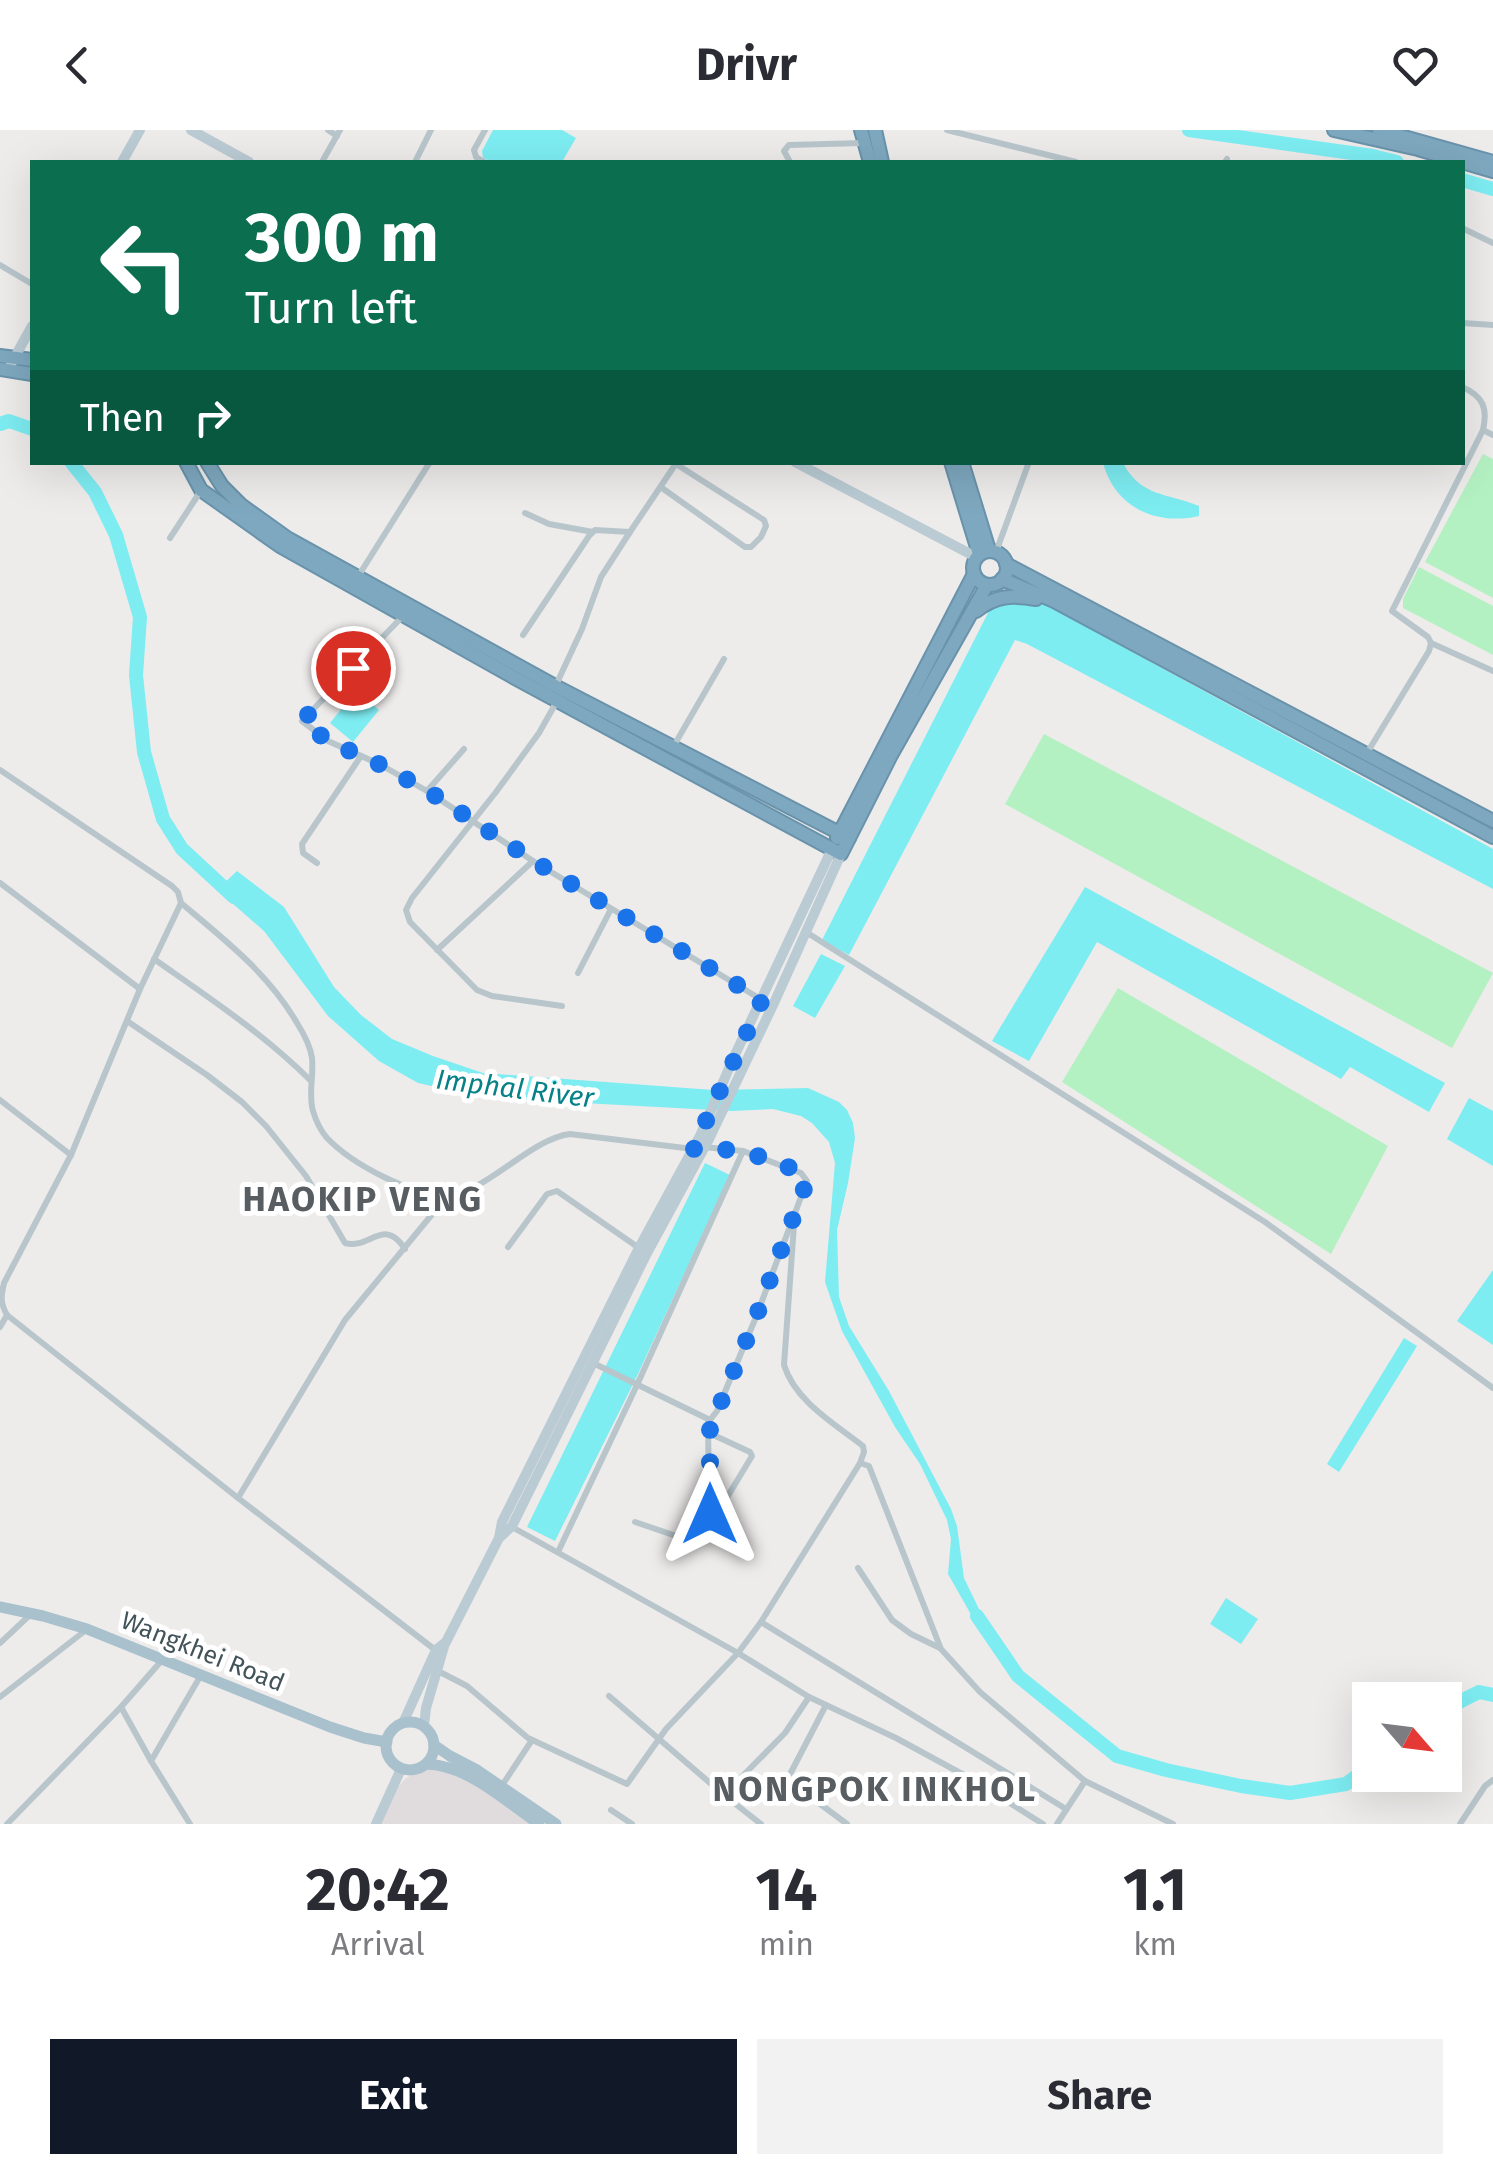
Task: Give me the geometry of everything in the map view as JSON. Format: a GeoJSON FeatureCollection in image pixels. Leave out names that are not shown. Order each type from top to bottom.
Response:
{"type":"FeatureCollection","features":[{"type":"Feature","properties":{"kind":"highway"},"geometry":{"type":"LineString","coordinates":[[875,130],[882,160]]}},
{"type":"Feature","properties":{"kind":"highway"},"geometry":{"type":"LineString","coordinates":[[1334,130],[1420,140],[1493,171]]}},
{"type":"Feature","properties":{"kind":"highway"},"geometry":{"type":"LineString","coordinates":[[1379,130],[1493,162]]}},
{"type":"Feature","properties":{"kind":"highway"},"geometry":{"type":"LineString","coordinates":[[4,366],[30,360]]}},
{"type":"Feature","properties":{"kind":"highway"},"geometry":{"type":"LineString","coordinates":[[4,366],[30,373]]}},
{"type":"Feature","properties":{"kind":"highway"},"geometry":{"type":"LineString","coordinates":[[188,465],[201,490],[280,546],[354,582],[739,791],[836,851],[987,585]]}},
{"type":"Feature","properties":{"kind":"highway"},"geometry":{"type":"LineString","coordinates":[[209,465],[222,486],[254,515],[404,616],[557,693]]}},
{"type":"Feature","properties":{"kind":"highway"},"geometry":{"type":"LineString","coordinates":[[952,465],[985,553]]}},
{"type":"Feature","properties":{"kind":"highway"},"geometry":{"type":"LineString","coordinates":[[963,465],[985,553]]}},
{"type":"Feature","properties":{"kind":"highway"},"geometry":{"type":"LineString","coordinates":[[985,553],[1001,554],[1006,564],[1002,580],[992,585],[977,579],[972,568],[985,553]]}},
{"type":"Feature","properties":{"kind":"highway"},"geometry":{"type":"LineString","coordinates":[[1006,564],[1493,821]]}},
{"type":"Feature","properties":{"kind":"highway"},"geometry":{"type":"LineString","coordinates":[[844,836],[974,574]]}},
{"type":"Feature","properties":{"kind":"highway"},"geometry":{"type":"LineString","coordinates":[[1002,580],[1054,602],[1493,838]]}},
{"type":"Feature","properties":{"kind":"highway"},"geometry":{"type":"LineString","coordinates":[[969,617],[986,603],[1005,596],[1054,602]]}},
{"type":"Feature","properties":{"kind":"highway"},"geometry":{"type":"LineString","coordinates":[[739,791],[844,836]]}},
{"type":"Feature","properties":{"kind":"main road","name":"Wangkhei Road"},"geometry":{"type":"LineString","coordinates":[[0,1607],[87,1629],[330,1727],[386,1742]]}},
{"type":"Feature","properties":{"kind":"main road"},"geometry":{"type":"LineString","coordinates":[[414,1722],[432,1734],[432,1756],[416,1770],[401,1768],[390,1758],[386,1742],[403,1723],[414,1722]]}},
{"type":"Feature","properties":{"kind":"main road"},"geometry":{"type":"LineString","coordinates":[[434,1745],[556,1824]]}},
{"type":"Feature","properties":{"kind":"main road"},"geometry":{"type":"LineString","coordinates":[[426,1764],[445,1764],[472,1778],[539,1824]]}},
{"type":"Feature","properties":{"kind":"street"},"geometry":{"type":"LineString","coordinates":[[123,160],[140,130]]}},
{"type":"Feature","properties":{"kind":"street"},"geometry":{"type":"LineString","coordinates":[[191,130],[246,160]]}},
{"type":"Feature","properties":{"kind":"street"},"geometry":{"type":"LineString","coordinates":[[323,160],[339,133],[328,130]]}},
{"type":"Feature","properties":{"kind":"street"},"geometry":{"type":"LineString","coordinates":[[416,160],[432,130]]}},
{"type":"Feature","properties":{"kind":"street"},"geometry":{"type":"LineString","coordinates":[[481,160],[474,150],[485,130]]}},
{"type":"Feature","properties":{"kind":"street"},"geometry":{"type":"LineString","coordinates":[[946,130],[1068,160]]}},
{"type":"Feature","properties":{"kind":"street"},"geometry":{"type":"LineString","coordinates":[[789,160],[784,151],[789,145],[863,136]]}},
{"type":"Feature","properties":{"kind":"street"},"geometry":{"type":"LineString","coordinates":[[1465,229],[1493,242]]}},
{"type":"Feature","properties":{"kind":"street"},"geometry":{"type":"LineString","coordinates":[[0,265],[30,283]]}},
{"type":"Feature","properties":{"kind":"street"},"geometry":{"type":"LineString","coordinates":[[1465,323],[1493,325]]}},
{"type":"Feature","properties":{"kind":"street"},"geometry":{"type":"LineString","coordinates":[[4,366],[30,329]]}},
{"type":"Feature","properties":{"kind":"street"},"geometry":{"type":"LineString","coordinates":[[1366,754],[1430,651],[1428,638],[1392,611],[1483,430],[1485,405],[1478,395],[1465,388]]}},
{"type":"Feature","properties":{"kind":"street"},"geometry":{"type":"LineString","coordinates":[[1486,414],[1493,403]]}},
{"type":"Feature","properties":{"kind":"street"},"geometry":{"type":"LineString","coordinates":[[1483,430],[1493,435]]}},
{"type":"Feature","properties":{"kind":"street"},"geometry":{"type":"LineString","coordinates":[[354,582],[428,465]]}},
{"type":"Feature","properties":{"kind":"street"},"geometry":{"type":"LineString","coordinates":[[562,1006],[484,993],[470,984],[410,922],[407,906],[539,733],[600,578],[676,465]]}},
{"type":"Feature","properties":{"kind":"street"},"geometry":{"type":"LineString","coordinates":[[662,488],[745,546],[751,548],[761,537],[766,526],[764,520],[679,465]]}},
{"type":"Feature","properties":{"kind":"street"},"geometry":{"type":"LineString","coordinates":[[802,465],[985,553],[1028,465]]}},
{"type":"Feature","properties":{"kind":"street"},"geometry":{"type":"LineString","coordinates":[[170,538],[201,490]]}},
{"type":"Feature","properties":{"kind":"street"},"geometry":{"type":"LineString","coordinates":[[525,514],[549,524],[593,532],[630,532]]}},
{"type":"Feature","properties":{"kind":"street"},"geometry":{"type":"LineString","coordinates":[[522,635],[593,532]]}},
{"type":"Feature","properties":{"kind":"street"},"geometry":{"type":"LineString","coordinates":[[404,616],[302,721],[328,741],[428,791],[534,861],[762,1000]]}},
{"type":"Feature","properties":{"kind":"street"},"geometry":{"type":"LineString","coordinates":[[1431,644],[1493,671]]}},
{"type":"Feature","properties":{"kind":"street"},"geometry":{"type":"LineString","coordinates":[[669,753],[724,659]]}},
{"type":"Feature","properties":{"kind":"street"},"geometry":{"type":"LineString","coordinates":[[428,791],[464,749]]}},
{"type":"Feature","properties":{"kind":"street"},"geometry":{"type":"LineString","coordinates":[[318,863],[301,852],[302,844],[362,756]]}},
{"type":"Feature","properties":{"kind":"street"},"geometry":{"type":"LineString","coordinates":[[0,770],[172,886],[182,903],[258,971],[295,1018],[309,1046],[312,1107],[324,1135],[356,1160],[393,1180],[413,1189],[448,1195],[466,1191],[560,1135],[583,1134],[701,1143],[743,1152],[805,1177],[806,1185],[743,1348],[717,1412],[710,1420],[709,1513]]}},
{"type":"Feature","properties":{"kind":"street"},"geometry":{"type":"LineString","coordinates":[[403,1723],[498,1538],[599,1366],[647,1253],[738,1062],[806,932],[836,851]]}},
{"type":"Feature","properties":{"kind":"street"},"geometry":{"type":"LineString","coordinates":[[738,1062],[762,1000],[836,851]]}},
{"type":"Feature","properties":{"kind":"street"},"geometry":{"type":"LineString","coordinates":[[437,950],[534,861]]}},
{"type":"Feature","properties":{"kind":"street"},"geometry":{"type":"LineString","coordinates":[[0,882],[140,989]]}},
{"type":"Feature","properties":{"kind":"street"},"geometry":{"type":"LineString","coordinates":[[182,903],[140,989],[70,1154],[4,1283],[0,1301],[7,1314],[238,1498],[442,1649]]}},
{"type":"Feature","properties":{"kind":"street"},"geometry":{"type":"LineString","coordinates":[[578,973],[611,909]]}},
{"type":"Feature","properties":{"kind":"street"},"geometry":{"type":"LineString","coordinates":[[806,932],[1265,1222],[1493,1388]]}},
{"type":"Feature","properties":{"kind":"street"},"geometry":{"type":"LineString","coordinates":[[154,959],[254,1030],[312,1081]]}},
{"type":"Feature","properties":{"kind":"street"},"geometry":{"type":"LineString","coordinates":[[127,1021],[242,1102],[266,1126],[306,1176],[346,1243],[354,1245],[388,1234],[405,1249]]}},
{"type":"Feature","properties":{"kind":"street"},"geometry":{"type":"LineString","coordinates":[[0,1100],[70,1154]]}},
{"type":"Feature","properties":{"kind":"street"},"geometry":{"type":"LineString","coordinates":[[507,1524],[639,1248],[701,1143]]}},
{"type":"Feature","properties":{"kind":"street"},"geometry":{"type":"LineString","coordinates":[[558,1552],[743,1152]]}},
{"type":"Feature","properties":{"kind":"street"},"geometry":{"type":"LineString","coordinates":[[508,1247],[546,1194],[557,1191],[639,1248]]}},
{"type":"Feature","properties":{"kind":"street"},"geometry":{"type":"LineString","coordinates":[[238,1498],[344,1320],[448,1195]]}},
{"type":"Feature","properties":{"kind":"street"},"geometry":{"type":"LineString","coordinates":[[438,1670],[466,1686],[532,1740],[626,1784],[658,1739],[738,1653],[761,1622],[864,1452],[862,1446],[800,1394],[784,1365],[795,1214]]}},
{"type":"Feature","properties":{"kind":"street"},"geometry":{"type":"LineString","coordinates":[[0,1327],[7,1314]]}},
{"type":"Feature","properties":{"kind":"street"},"geometry":{"type":"LineString","coordinates":[[599,1366],[710,1420]]}},
{"type":"Feature","properties":{"kind":"street"},"geometry":{"type":"LineString","coordinates":[[709,1513],[718,1514],[752,1456],[710,1433]]}},
{"type":"Feature","properties":{"kind":"street"},"geometry":{"type":"LineString","coordinates":[[860,1463],[869,1466],[941,1648],[980,1692],[1084,1780],[1173,1824]]}},
{"type":"Feature","properties":{"kind":"street"},"geometry":{"type":"LineString","coordinates":[[636,1522],[679,1537],[692,1522],[709,1513]]}},
{"type":"Feature","properties":{"kind":"street"},"geometry":{"type":"LineString","coordinates":[[507,1524],[808,1696],[975,1781],[1043,1824]]}},
{"type":"Feature","properties":{"kind":"street"},"geometry":{"type":"LineString","coordinates":[[858,1568],[892,1620],[910,1634],[941,1648]]}},
{"type":"Feature","properties":{"kind":"street"},"geometry":{"type":"LineString","coordinates":[[0,1643],[32,1614]]}},
{"type":"Feature","properties":{"kind":"street"},"geometry":{"type":"LineString","coordinates":[[761,1622],[1066,1809]]}},
{"type":"Feature","properties":{"kind":"street"},"geometry":{"type":"LineString","coordinates":[[0,1697],[87,1629]]}},
{"type":"Feature","properties":{"kind":"street"},"geometry":{"type":"LineString","coordinates":[[424,1726],[442,1649]]}},
{"type":"Feature","properties":{"kind":"street"},"geometry":{"type":"LineString","coordinates":[[7,1824],[164,1658]]}},
{"type":"Feature","properties":{"kind":"street"},"geometry":{"type":"LineString","coordinates":[[151,1761],[202,1674]]}},
{"type":"Feature","properties":{"kind":"street"},"geometry":{"type":"LineString","coordinates":[[609,1696],[761,1824]]}},
{"type":"Feature","properties":{"kind":"street"},"geometry":{"type":"LineString","coordinates":[[724,1795],[782,1738],[808,1696]]}},
{"type":"Feature","properties":{"kind":"street"},"geometry":{"type":"LineString","coordinates":[[826,1705],[788,1778],[847,1824]]}},
{"type":"Feature","properties":{"kind":"street"},"geometry":{"type":"LineString","coordinates":[[121,1707],[190,1824]]}},
{"type":"Feature","properties":{"kind":"street"},"geometry":{"type":"LineString","coordinates":[[502,1787],[532,1740]]}},
{"type":"Feature","properties":{"kind":"street"},"geometry":{"type":"LineString","coordinates":[[376,1824],[401,1768]]}},
{"type":"Feature","properties":{"kind":"street"},"geometry":{"type":"LineString","coordinates":[[1057,1824],[1084,1780]]}},
{"type":"Feature","properties":{"kind":"street"},"geometry":{"type":"LineString","coordinates":[[1460,1824],[1493,1780]]}},
{"type":"Feature","properties":{"kind":"street"},"geometry":{"type":"LineString","coordinates":[[611,1810],[632,1824]]}},
{"type":"Feature","properties":{"kind":"shaded area"},"geometry":{"type":"Polygon","coordinates":[[[426,1764],[445,1765],[539,1824],[378,1824],[385,1803],[404,1780],[426,1764]]]}},
{"type":"Feature","properties":{"kind":"green space"},"geometry":{"type":"Polygon","coordinates":[[[1483,454],[1493,459],[1493,598],[1425,562],[1483,454]]]}},
{"type":"Feature","properties":{"kind":"green space"},"geometry":{"type":"Polygon","coordinates":[[[1419,567],[1493,606],[1493,655],[1403,608],[1403,599],[1419,567]]]}},
{"type":"Feature","properties":{"kind":"green space"},"geometry":{"type":"Polygon","coordinates":[[[1044,734],[1493,973],[1452,1048],[1005,804],[1044,734]]]}},
{"type":"Feature","properties":{"kind":"green space"},"geometry":{"type":"Polygon","coordinates":[[[1118,988],[1388,1146],[1331,1254],[1062,1082],[1118,988]]]}},
{"type":"Feature","properties":{"kind":"water"},"geometry":{"type":"Polygon","coordinates":[[[493,130],[562,130],[576,138],[563,160],[488,160],[482,151],[493,130]]]}},
{"type":"Feature","properties":{"kind":"water"},"geometry":{"type":"Polygon","coordinates":[[[1104,465],[1124,465],[1147,488],[1199,506],[1199,516],[1167,518],[1139,510],[1127,502],[1104,465]]]}},
{"type":"Feature","properties":{"kind":"water"},"geometry":{"type":"Polygon","coordinates":[[[1031,600],[1043,603],[1493,849],[1493,889],[1015,640],[849,955],[822,940],[992,605],[1031,600]]]}},
{"type":"Feature","properties":{"kind":"water"},"geometry":{"type":"Polygon","coordinates":[[[356,691],[379,710],[353,742],[330,723],[356,691]]]}},
{"type":"Feature","properties":{"kind":"water"},"geometry":{"type":"Polygon","coordinates":[[[237,871],[284,907],[334,987],[361,1015],[392,1039],[433,1056],[483,1073],[713,1090],[808,1088],[839,1102],[847,1110],[855,1138],[837,1230],[839,1297],[849,1326],[889,1391],[951,1509],[964,1578],[991,1634],[973,1618],[948,1574],[951,1539],[947,1520],[920,1464],[842,1331],[825,1282],[835,1163],[829,1142],[812,1123],[773,1109],[732,1111],[508,1099],[418,1083],[379,1061],[328,1016],[264,931],[217,890],[237,871]]]}},
{"type":"Feature","properties":{"kind":"water"},"geometry":{"type":"Polygon","coordinates":[[[1085,887],[1445,1083],[1429,1112],[1350,1067],[1341,1079],[1097,942],[1029,1061],[992,1041],[1085,887]]]}},
{"type":"Feature","properties":{"kind":"water"},"geometry":{"type":"Polygon","coordinates":[[[821,954],[845,966],[815,1018],[793,1006],[821,954]]]}},
{"type":"Feature","properties":{"kind":"water"},"geometry":{"type":"Polygon","coordinates":[[[1469,1098],[1493,1111],[1493,1166],[1447,1139],[1469,1098]]]}},
{"type":"Feature","properties":{"kind":"water"},"geometry":{"type":"Polygon","coordinates":[[[705,1163],[730,1175],[555,1541],[527,1527],[705,1163]]]}},
{"type":"Feature","properties":{"kind":"water"},"geometry":{"type":"Polygon","coordinates":[[[1493,1270],[1493,1345],[1457,1321],[1493,1270]]]}},
{"type":"Feature","properties":{"kind":"water"},"geometry":{"type":"Polygon","coordinates":[[[1404,1338],[1417,1346],[1339,1472],[1327,1464],[1404,1338]]]}},
{"type":"Feature","properties":{"kind":"water"},"geometry":{"type":"Polygon","coordinates":[[[1226,1598],[1258,1619],[1241,1644],[1210,1624],[1226,1598]]]}},
{"type":"Feature","properties":{"kind":"waterway"},"geometry":{"type":"LineString","coordinates":[[1189,130],[1389,160]]}},
{"type":"Feature","properties":{"kind":"waterway"},"geometry":{"type":"LineString","coordinates":[[1465,181],[1493,189]]}},
{"type":"Feature","properties":{"kind":"waterway","name":"Imphal River"},"geometry":{"type":"LineString","coordinates":[[0,424],[9,421],[30,428]]}},
{"type":"Feature","properties":{"kind":"waterway","name":"Imphal River"},"geometry":{"type":"LineString","coordinates":[[73,465],[95,492],[116,535],[140,617],[136,675],[144,752],[163,819],[182,849],[234,897]]}},
{"type":"Feature","properties":{"kind":"waterway","name":"Imphal River"},"geometry":{"type":"LineString","coordinates":[[977,1616],[1018,1676],[1117,1756],[1166,1770],[1290,1793],[1346,1784],[1352,1780]]}},
{"type":"Feature","properties":{"kind":"waterway","name":"Imphal River"},"geometry":{"type":"LineString","coordinates":[[1462,1700],[1479,1692],[1493,1695]]}},
{"type":"Feature","properties":{"kind":"district","name":"HAOKIP VENG"},"geometry":{"type":"Point","coordinates":[363,1199]}},
{"type":"Feature","properties":{"kind":"district","name":"NONGPOK INKHOL"},"geometry":{"type":"Point","coordinates":[875,1789]}},
{"type":"Feature","properties":{"kind":"route"},"geometry":{"type":"LineString","coordinates":[[353,668],[302,721],[328,741],[428,791],[534,861],[762,1000],[693,1149],[743,1152],[800,1173],[807,1181],[756,1317],[717,1412],[710,1420],[710,1514]]}}]}
